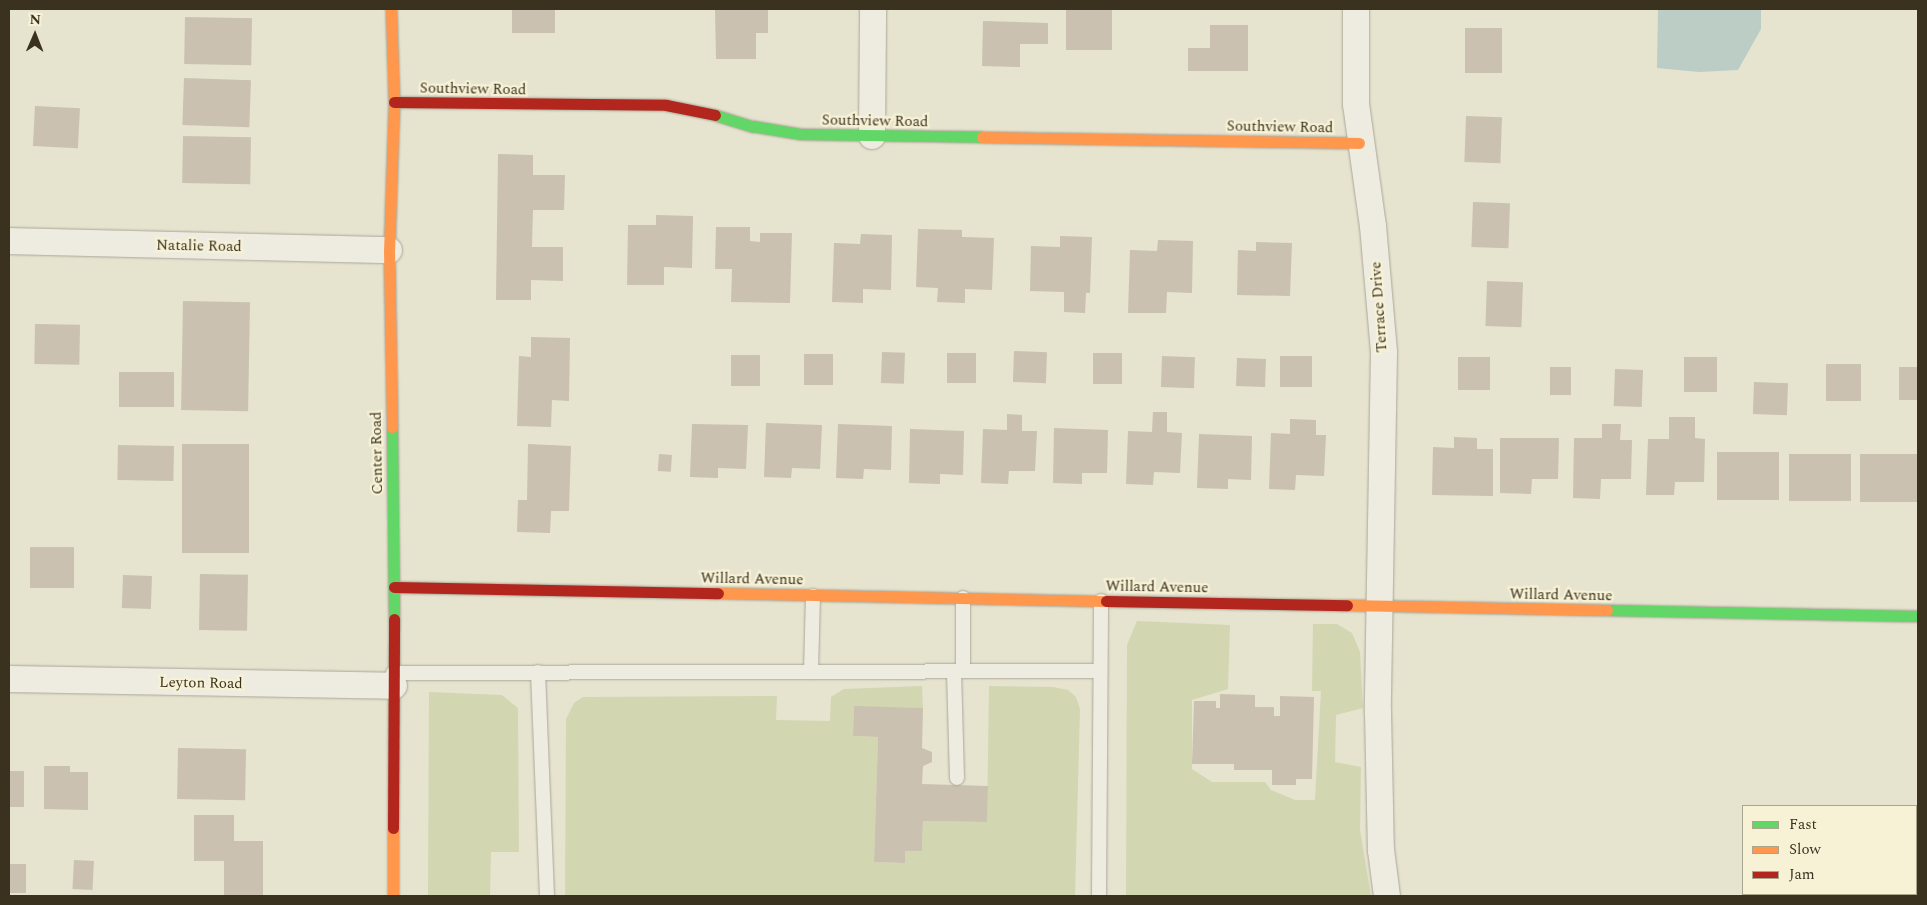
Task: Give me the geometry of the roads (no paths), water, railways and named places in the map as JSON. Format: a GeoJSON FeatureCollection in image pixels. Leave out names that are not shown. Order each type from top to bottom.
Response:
{"type":"FeatureCollection","features":[{"type":"Feature","properties":{"kind":"street","name":"Center Road"},"geometry":{"type":"LineString","coordinates":[[391,9],[394,102],[389,250],[394,587],[393,896]]}},
{"type":"Feature","properties":{"kind":"street"},"geometry":{"type":"LineString","coordinates":[[872,136],[874,9]]}},
{"type":"Feature","properties":{"kind":"street","name":"Terrace Drive"},"geometry":{"type":"LineString","coordinates":[[1356,9],[1356,104],[1359,143],[1373,226],[1384,352],[1379,607],[1381,850],[1387,896]]}},
{"type":"Feature","properties":{"kind":"street","name":"Southview Road"},"geometry":{"type":"LineString","coordinates":[[394,102],[666,105],[709,113],[752,126],[801,134],[1359,143]]}},
{"type":"Feature","properties":{"kind":"street","name":"Natalie Road"},"geometry":{"type":"LineString","coordinates":[[9,241],[389,250]]}},
{"type":"Feature","properties":{"kind":"street","name":"Willard Avenue"},"geometry":{"type":"LineString","coordinates":[[394,587],[1918,616]]}},
{"type":"Feature","properties":{"kind":"street","name":"Leyton Road"},"geometry":{"type":"LineString","coordinates":[[9,679],[394,679]]}},
{"type":"Feature","properties":{"kind":"lane"},"geometry":{"type":"LineString","coordinates":[[811,672],[813,596]]}},
{"type":"Feature","properties":{"kind":"lane"},"geometry":{"type":"LineString","coordinates":[[957,778],[958,671],[963,598]]}},
{"type":"Feature","properties":{"kind":"lane"},"geometry":{"type":"LineString","coordinates":[[1100,896],[1101,601]]}},
{"type":"Feature","properties":{"kind":"lane"},"geometry":{"type":"LineString","coordinates":[[394,679],[538,672],[1100,671]]}},
{"type":"Feature","properties":{"kind":"lane"},"geometry":{"type":"LineString","coordinates":[[538,672],[547,896]]}}]}
